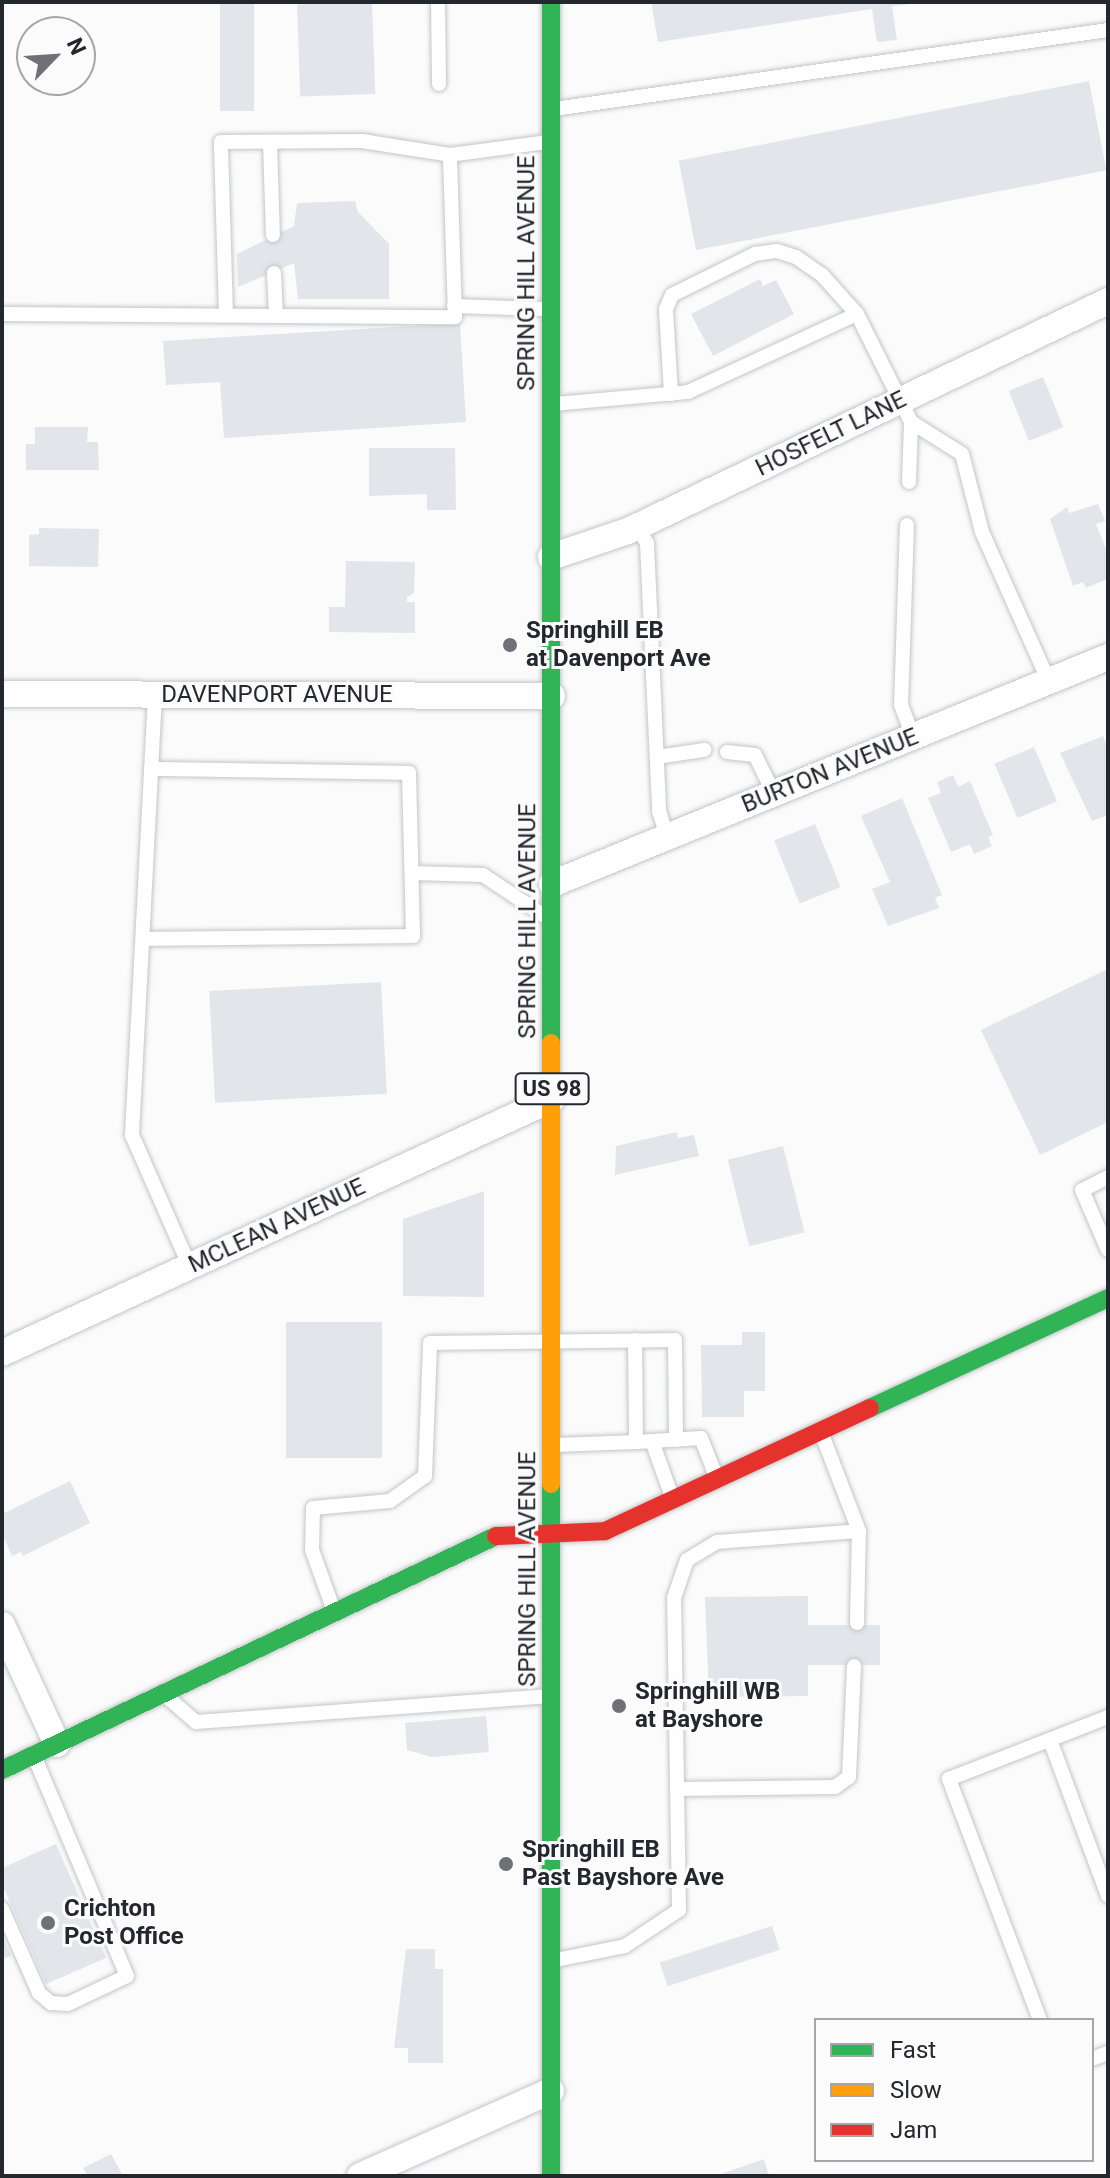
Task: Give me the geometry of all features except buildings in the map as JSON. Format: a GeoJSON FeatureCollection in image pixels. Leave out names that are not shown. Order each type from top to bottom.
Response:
{"type":"FeatureCollection","features":[{"type":"Feature","properties":{"kind":"main road","name":"SPRING HILL AVENUE"},"geometry":{"type":"LineString","coordinates":[[551,2],[551,2176]]}},
{"type":"Feature","properties":{"kind":"main road"},"geometry":{"type":"LineString","coordinates":[[2,1770],[490,1536],[605,1531],[1108,1298]]}},
{"type":"Feature","properties":{"kind":"street","name":"HOSFELT LANE"},"geometry":{"type":"LineString","coordinates":[[551,557],[637,526],[907,411],[1108,301]]}},
{"type":"Feature","properties":{"kind":"street","name":"BURTON AVENUE"},"geometry":{"type":"LineString","coordinates":[[552,884],[1108,657]]}},
{"type":"Feature","properties":{"kind":"street","name":"DAVENPORT AVENUE"},"geometry":{"type":"LineString","coordinates":[[2,694],[552,696]]}},
{"type":"Feature","properties":{"kind":"street","name":"MCLEAN AVENUE"},"geometry":{"type":"LineString","coordinates":[[2,1353],[552,1099]]}},
{"type":"Feature","properties":{"kind":"street"},"geometry":{"type":"LineString","coordinates":[[2,1625],[46,1750]]}},
{"type":"Feature","properties":{"kind":"street"},"geometry":{"type":"LineString","coordinates":[[360,2176],[551,2091]]}},
{"type":"Feature","properties":{"kind":"lane"},"geometry":{"type":"LineString","coordinates":[[438,2],[439,84]]}},
{"type":"Feature","properties":{"kind":"lane"},"geometry":{"type":"LineString","coordinates":[[551,109],[1108,30]]}},
{"type":"Feature","properties":{"kind":"lane"},"geometry":{"type":"LineString","coordinates":[[226,315],[221,142],[362,141],[450,155],[550,142]]}},
{"type":"Feature","properties":{"kind":"lane"},"geometry":{"type":"LineString","coordinates":[[270,142],[273,235]]}},
{"type":"Feature","properties":{"kind":"lane"},"geometry":{"type":"LineString","coordinates":[[2,314],[455,317],[450,155]]}},
{"type":"Feature","properties":{"kind":"lane"},"geometry":{"type":"LineString","coordinates":[[671,394],[666,309],[672,295],[755,254],[777,251],[796,257],[822,275],[857,314],[907,411],[962,454],[982,532],[1049,682]]}},
{"type":"Feature","properties":{"kind":"lane"},"geometry":{"type":"LineString","coordinates":[[274,273],[276,315]]}},
{"type":"Feature","properties":{"kind":"lane"},"geometry":{"type":"LineString","coordinates":[[454,306],[551,309]]}},
{"type":"Feature","properties":{"kind":"lane"},"geometry":{"type":"LineString","coordinates":[[551,404],[688,392],[857,314]]}},
{"type":"Feature","properties":{"kind":"lane"},"geometry":{"type":"LineString","coordinates":[[907,411],[909,482]]}},
{"type":"Feature","properties":{"kind":"lane"},"geometry":{"type":"LineString","coordinates":[[907,525],[901,705],[913,737]]}},
{"type":"Feature","properties":{"kind":"lane"},"geometry":{"type":"LineString","coordinates":[[637,526],[647,543],[659,811],[668,838]]}},
{"type":"Feature","properties":{"kind":"lane"},"geometry":{"type":"LineString","coordinates":[[155,695],[132,1135],[190,1267]]}},
{"type":"Feature","properties":{"kind":"lane"},"geometry":{"type":"LineString","coordinates":[[657,757],[704,750]]}},
{"type":"Feature","properties":{"kind":"lane"},"geometry":{"type":"LineString","coordinates":[[727,752],[755,755],[774,794]]}},
{"type":"Feature","properties":{"kind":"lane"},"geometry":{"type":"LineString","coordinates":[[143,939],[413,936],[409,773],[151,769]]}},
{"type":"Feature","properties":{"kind":"lane"},"geometry":{"type":"LineString","coordinates":[[412,873],[483,875],[552,923]]}},
{"type":"Feature","properties":{"kind":"lane"},"geometry":{"type":"LineString","coordinates":[[1108,1177],[1082,1190],[1108,1250]]}},
{"type":"Feature","properties":{"kind":"lane"},"geometry":{"type":"LineString","coordinates":[[635,1340],[636,1442]]}},
{"type":"Feature","properties":{"kind":"lane"},"geometry":{"type":"LineString","coordinates":[[334,1611],[312,1550],[313,1508],[390,1501],[425,1476],[430,1343],[675,1340],[676,1440]]}},
{"type":"Feature","properties":{"kind":"lane"},"geometry":{"type":"LineString","coordinates":[[820,1430],[859,1531],[857,1623]]}},
{"type":"Feature","properties":{"kind":"lane"},"geometry":{"type":"LineString","coordinates":[[552,1445],[701,1438],[717,1478]]}},
{"type":"Feature","properties":{"kind":"lane"},"geometry":{"type":"LineString","coordinates":[[652,1441],[672,1500]]}},
{"type":"Feature","properties":{"kind":"lane"},"geometry":{"type":"LineString","coordinates":[[551,1961],[625,1946],[679,1910],[674,1598],[687,1560],[717,1542],[859,1531]]}},
{"type":"Feature","properties":{"kind":"lane"},"geometry":{"type":"LineString","coordinates":[[677,1789],[835,1787],[849,1777],[854,1666]]}},
{"type":"Feature","properties":{"kind":"lane"},"geometry":{"type":"LineString","coordinates":[[162,1693],[196,1722],[551,1696]]}},
{"type":"Feature","properties":{"kind":"lane"},"geometry":{"type":"LineString","coordinates":[[1039,2018],[949,1779],[1108,1717]]}},
{"type":"Feature","properties":{"kind":"lane"},"geometry":{"type":"LineString","coordinates":[[1050,1740],[1108,1896]]}},
{"type":"Feature","properties":{"kind":"lane"},"geometry":{"type":"LineString","coordinates":[[2,1909],[39,1993],[51,2003],[68,2004],[127,1976],[46,1750]]}},
{"type":"Feature","properties":{"kind":"traffic: fast"},"geometry":{"type":"LineString","coordinates":[[551,2],[551,1043]]}},
{"type":"Feature","properties":{"kind":"traffic: fast"},"geometry":{"type":"LineString","coordinates":[[870,1408],[1108,1298]]}},
{"type":"Feature","properties":{"kind":"traffic: fast"},"geometry":{"type":"LineString","coordinates":[[551,1484],[551,2176]]}},
{"type":"Feature","properties":{"kind":"traffic: fast"},"geometry":{"type":"LineString","coordinates":[[2,1770],[496,1536]]}},
{"type":"Feature","properties":{"kind":"traffic: slow"},"geometry":{"type":"LineString","coordinates":[[551,1043],[551,1484]]}},
{"type":"Feature","properties":{"kind":"traffic: jam"},"geometry":{"type":"LineString","coordinates":[[496,1536],[605,1531],[870,1408]]}},
{"type":"Feature","properties":{"kind":"place","name":"Springhill EB at Davenport Ave"},"geometry":{"type":"Point","coordinates":[510,645]}},
{"type":"Feature","properties":{"kind":"place","name":"Springhill WB at Bayshore"},"geometry":{"type":"Point","coordinates":[619,1706]}},
{"type":"Feature","properties":{"kind":"place","name":"Springhill EB Past Bayshore Ave"},"geometry":{"type":"Point","coordinates":[506,1864]}},
{"type":"Feature","properties":{"kind":"place","name":"Crichton Post Office"},"geometry":{"type":"Point","coordinates":[48,1923]}}]}
